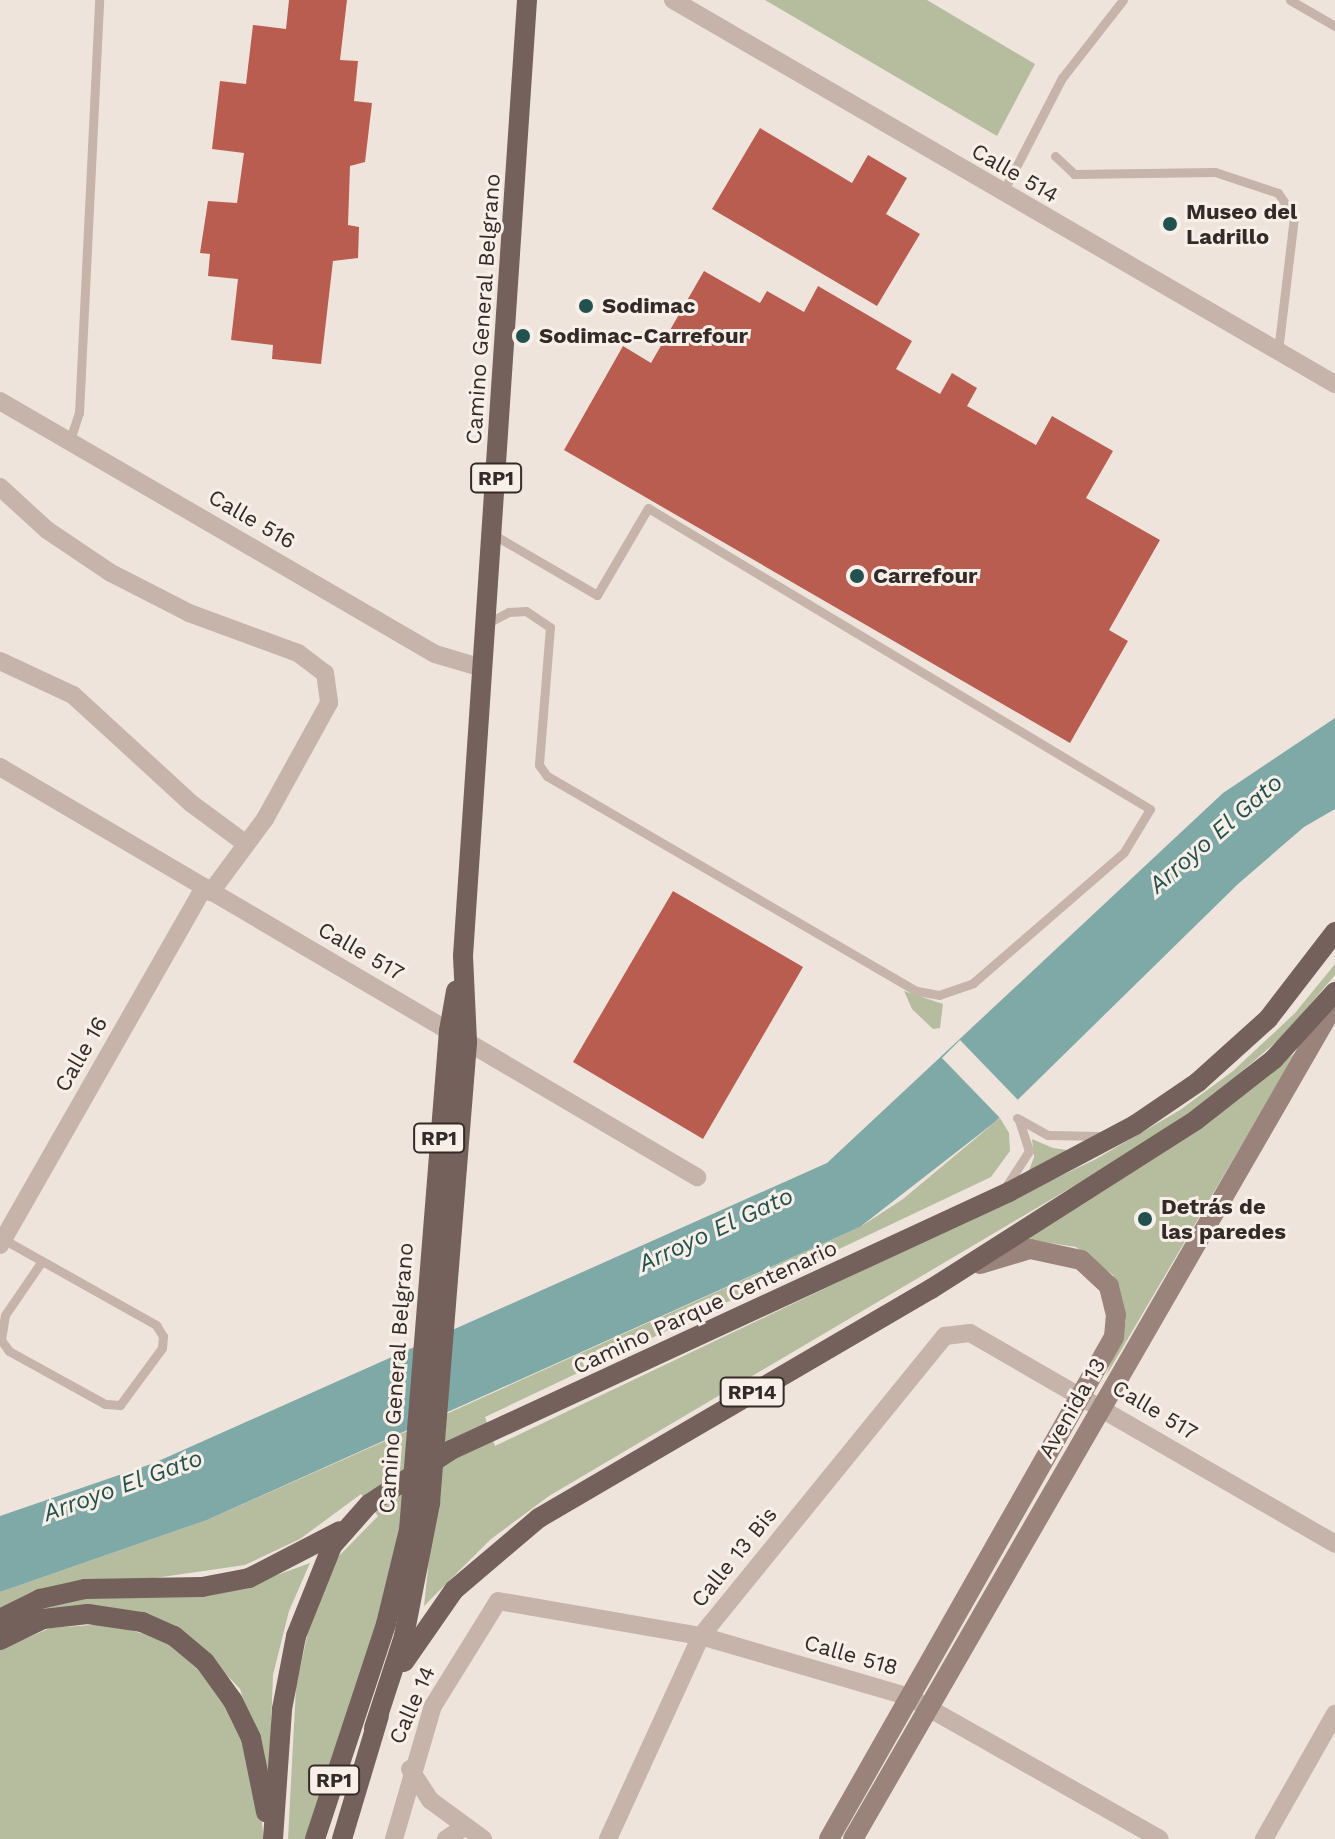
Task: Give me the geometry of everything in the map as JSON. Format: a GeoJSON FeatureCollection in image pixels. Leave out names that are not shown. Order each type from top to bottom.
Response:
{"type":"FeatureCollection","features":[{"type":"Feature","properties":{"kind":"main road","name":"Camino General Belgrano"},"geometry":{"type":"LineString","coordinates":[[315,1839],[400,1576],[428,1427],[444,1302],[463,956],[527,0]]}},
{"type":"Feature","properties":{"kind":"main road","name":"Camino Parque Centenario"},"geometry":{"type":"LineString","coordinates":[[272,1839],[291,1659],[307,1600],[343,1529],[369,1504],[429,1462],[977,1207],[1149,1117],[1198,1082],[1268,1019],[1335,932]]}},
{"type":"Feature","properties":{"kind":"main road","name":"RP14"},"geometry":{"type":"LineString","coordinates":[[374,1728],[430,1618],[508,1541],[571,1497],[954,1275],[1225,1099],[1274,1059],[1335,992]]}},
{"type":"Feature","properties":{"kind":"main road","name":"Avenida 13"},"geometry":{"type":"LineString","coordinates":[[829,1839],[1102,1406],[1335,1003]]}},
{"type":"Feature","properties":{"kind":"main road","name":"Camino General Belgrano"},"geometry":{"type":"LineString","coordinates":[[374,1728],[420,1566],[428,1427],[423,1322],[458,1036]]}},
{"type":"Feature","properties":{"kind":"main road","name":"Avenida 13"},"geometry":{"type":"LineString","coordinates":[[853,1839],[918,1700],[1107,1352],[1116,1325],[1113,1298],[1101,1275],[1065,1254],[1030,1249],[954,1275]]}},
{"type":"Feature","properties":{"kind":"main road"},"geometry":{"type":"LineString","coordinates":[[0,1619],[40,1599],[85,1589],[202,1587],[249,1578],[343,1529]]}},
{"type":"Feature","properties":{"kind":"main road"},"geometry":{"type":"LineString","coordinates":[[0,1640],[43,1619],[88,1614],[142,1622],[181,1642],[222,1681],[245,1724],[272,1839]]}},
{"type":"Feature","properties":{"kind":"main road","name":"RP1"},"geometry":{"type":"LineString","coordinates":[[342,1839],[374,1728]]}},
{"type":"Feature","properties":{"kind":"street","name":"Calle 514"},"geometry":{"type":"LineString","coordinates":[[673,0],[1002,194],[1335,384]]}},
{"type":"Feature","properties":{"kind":"street","name":"Calle 516"},"geometry":{"type":"LineString","coordinates":[[0,401],[435,654],[483,668]]}},
{"type":"Feature","properties":{"kind":"street","name":"Calle 16"},"geometry":{"type":"LineString","coordinates":[[0,487],[47,530],[111,573],[189,613],[298,653],[325,673],[329,703],[246,844],[208,889],[2,1242]]}},
{"type":"Feature","properties":{"kind":"street"},"geometry":{"type":"LineString","coordinates":[[0,661],[73,695],[192,804],[246,844]]}},
{"type":"Feature","properties":{"kind":"street","name":"Calle 517"},"geometry":{"type":"LineString","coordinates":[[0,767],[697,1177]]}},
{"type":"Feature","properties":{"kind":"street","name":"Calle 517"},"geometry":{"type":"LineString","coordinates":[[945,1336],[970,1333],[1082,1394],[1335,1544]]}},
{"type":"Feature","properties":{"kind":"street","name":"Calle 13 Bis"},"geometry":{"type":"LineString","coordinates":[[608,1839],[701,1636],[945,1336]]}},
{"type":"Feature","properties":{"kind":"street","name":"Calle 518"},"geometry":{"type":"LineString","coordinates":[[498,1601],[701,1636],[918,1700],[1160,1839]]}},
{"type":"Feature","properties":{"kind":"street","name":"Calle 14"},"geometry":{"type":"LineString","coordinates":[[394,1839],[410,1769],[433,1706],[498,1601]]}},
{"type":"Feature","properties":{"kind":"street"},"geometry":{"type":"LineString","coordinates":[[1264,1839],[1335,1714]]}},
{"type":"Feature","properties":{"kind":"street"},"geometry":{"type":"LineString","coordinates":[[410,1769],[430,1800],[463,1828],[483,1839]]}},
{"type":"Feature","properties":{"kind":"street"},"geometry":{"type":"LineString","coordinates":[[446,1839],[463,1828]]}},
{"type":"Feature","properties":{"kind":"lane"},"geometry":{"type":"LineString","coordinates":[[70,440],[79,413],[99,0]]}},
{"type":"Feature","properties":{"kind":"lane"},"geometry":{"type":"LineString","coordinates":[[1002,194],[1069,67],[1123,0]]}},
{"type":"Feature","properties":{"kind":"lane"},"geometry":{"type":"LineString","coordinates":[[1290,0],[1335,26]]}},
{"type":"Feature","properties":{"kind":"lane"},"geometry":{"type":"LineString","coordinates":[[1055,156],[1074,174],[1215,172],[1278,193],[1294,217],[1278,351]]}},
{"type":"Feature","properties":{"kind":"lane"},"geometry":{"type":"LineString","coordinates":[[486,624],[509,612],[526,611],[550,627],[539,765],[547,776],[917,991],[939,995],[973,983],[1124,852],[1150,809],[648,508],[597,595],[492,534]]}},
{"type":"Feature","properties":{"kind":"lane"},"geometry":{"type":"LineString","coordinates":[[977,1207],[1008,1184],[1025,1161],[1028,1142],[1017,1118],[1048,1135],[1079,1138],[1110,1134],[1149,1117]]}},
{"type":"Feature","properties":{"kind":"lane"},"geometry":{"type":"LineString","coordinates":[[2,1242],[42,1261],[156,1325],[163,1336],[162,1348],[120,1405],[105,1404],[9,1351],[1,1340],[5,1315],[42,1261]]}},
{"type":"Feature","properties":{"kind":"green space"},"geometry":{"type":"Polygon","coordinates":[[[765,0],[927,0],[1035,64],[997,136],[765,0]]]}},
{"type":"Feature","properties":{"kind":"green space"},"geometry":{"type":"Polygon","coordinates":[[[1335,964],[1335,975],[1283,1036],[1211,1098],[1113,1163],[549,1496],[491,1539],[424,1606],[444,1415],[860,1227],[903,1199],[1000,1118],[1009,1133],[1010,1151],[991,1177],[485,1417],[495,1446],[1096,1159],[1180,1110],[1233,1071],[1295,1013],[1335,964]]]}},
{"type":"Feature","properties":{"kind":"green space"},"geometry":{"type":"Polygon","coordinates":[[[904,991],[943,1004],[940,1028],[933,1029],[912,1009],[904,991]]]}},
{"type":"Feature","properties":{"kind":"green space"},"geometry":{"type":"Polygon","coordinates":[[[1296,1052],[1106,1376],[1126,1321],[1113,1275],[1076,1247],[1025,1239],[1197,1129],[1296,1052]]]}},
{"type":"Feature","properties":{"kind":"green space"},"geometry":{"type":"Polygon","coordinates":[[[1032,1139],[1053,1148],[1075,1151],[1027,1176],[1034,1157],[1032,1139]]]}},
{"type":"Feature","properties":{"kind":"green space"},"geometry":{"type":"Polygon","coordinates":[[[412,1429],[405,1500],[384,1603],[306,1839],[288,1839],[296,1687],[308,1632],[337,1558],[378,1516],[361,1494],[300,1539],[245,1565],[148,1579],[0,1610],[0,1592],[207,1520],[412,1429]]]}},
{"type":"Feature","properties":{"kind":"green space"},"geometry":{"type":"Polygon","coordinates":[[[310,1563],[289,1611],[273,1675],[269,1779],[240,1689],[193,1639],[140,1614],[0,1633],[31,1612],[74,1598],[244,1587],[310,1563]]]}},
{"type":"Feature","properties":{"kind":"green space"},"geometry":{"type":"Polygon","coordinates":[[[106,1624],[160,1638],[208,1672],[251,1738],[264,1839],[0,1839],[0,1650],[50,1628],[106,1624]]]}},
{"type":"Feature","properties":{"kind":"water","name":"Arroyo El Gato"},"geometry":{"type":"Polygon","coordinates":[[[1335,718],[1335,809],[1304,827],[1238,884],[995,1122],[860,1227],[207,1520],[0,1592],[0,1516],[154,1463],[827,1163],[1223,793],[1335,718]]]}},
{"type":"Feature","properties":{"kind":"pier"},"geometry":{"type":"Polygon","coordinates":[[[960,1040],[1018,1100],[1000,1118],[942,1058],[960,1040]]]}},
{"type":"Feature","properties":{"kind":"building"},"geometry":{"type":"Polygon","coordinates":[[[289,0],[347,0],[340,60],[358,61],[354,101],[372,103],[365,162],[350,166],[348,225],[359,227],[358,258],[333,261],[321,364],[272,359],[273,345],[231,340],[238,279],[208,276],[210,254],[200,253],[208,201],[237,203],[244,153],[212,149],[220,81],[246,84],[253,25],[286,29],[289,0]]]}},
{"type":"Feature","properties":{"kind":"building"},"geometry":{"type":"Polygon","coordinates":[[[760,128],[852,183],[868,155],[907,178],[886,214],[920,234],[877,306],[712,209],[760,128]]]}},
{"type":"Feature","properties":{"kind":"building"},"geometry":{"type":"Polygon","coordinates":[[[704,271],[760,303],[767,291],[804,312],[818,286],[912,341],[896,369],[940,394],[952,373],[977,388],[967,406],[1036,445],[1052,416],[1113,451],[1086,498],[1160,540],[1109,630],[1128,641],[1070,743],[564,450],[623,346],[651,363],[704,271]]]}},
{"type":"Feature","properties":{"kind":"building"},"geometry":{"type":"Polygon","coordinates":[[[673,891],[803,967],[703,1139],[573,1062],[673,891]]]}},
{"type":"Feature","properties":{"kind":"place","name":"Museo del Ladrillo"},"geometry":{"type":"Point","coordinates":[1170,224]}},
{"type":"Feature","properties":{"kind":"place","name":"Sodimac"},"geometry":{"type":"Point","coordinates":[586,306]}},
{"type":"Feature","properties":{"kind":"place","name":"Sodimac-Carrefour"},"geometry":{"type":"Point","coordinates":[523,336]}},
{"type":"Feature","properties":{"kind":"place","name":"Carrefour"},"geometry":{"type":"Point","coordinates":[857,576]}},
{"type":"Feature","properties":{"kind":"place","name":"Detrás de las paredes"},"geometry":{"type":"Point","coordinates":[1145,1219]}}]}
